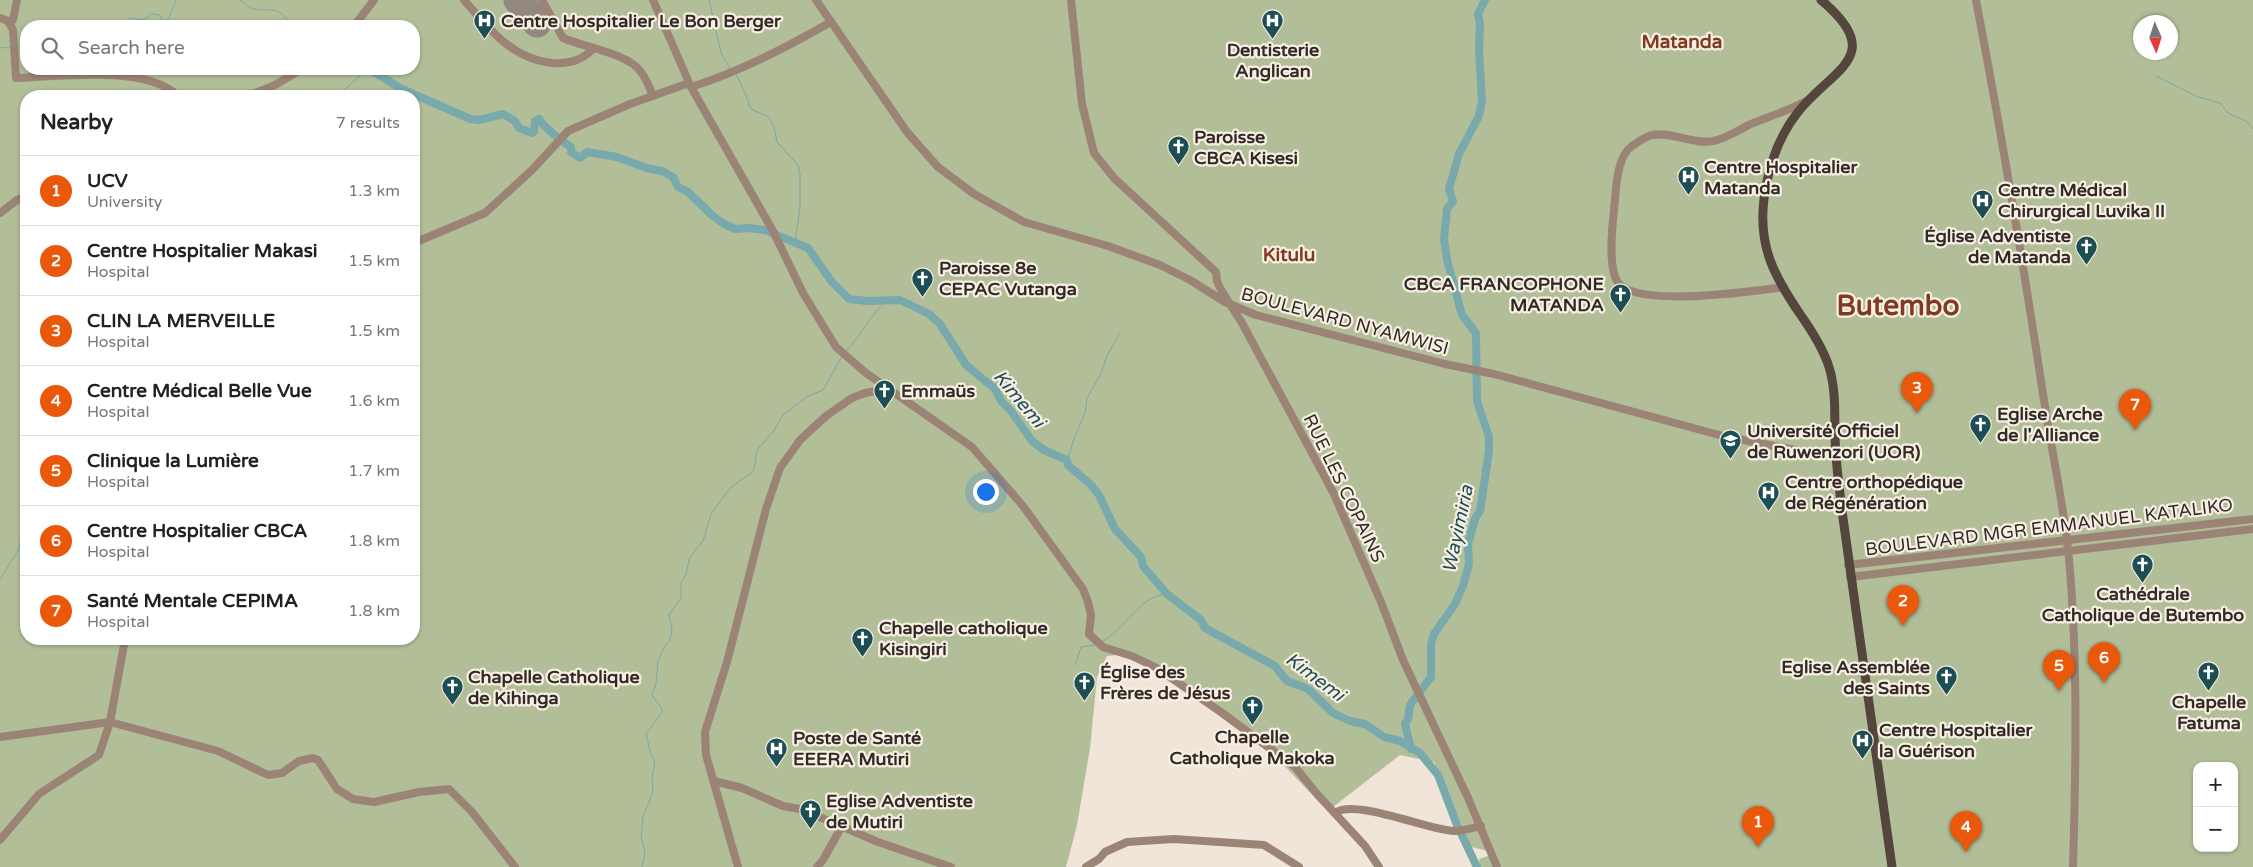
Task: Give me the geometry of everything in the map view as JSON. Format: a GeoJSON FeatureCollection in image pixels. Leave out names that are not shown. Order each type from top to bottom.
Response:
{"type":"FeatureCollection","features":[{"type":"Feature","properties":{"kind":"highway"},"geometry":{"type":"LineString","coordinates":[[1826,1],[1844,21],[1851,35],[1852,49],[1847,64],[1798,112],[1777,149],[1767,178],[1762,224],[1764,247],[1773,270],[1817,341],[1830,369],[1835,405],[1836,453],[1848,565],[1892,867]]}},
{"type":"Feature","properties":{"kind":"street"},"geometry":{"type":"LineString","coordinates":[[17,0],[7,20],[13,30],[16,78],[135,76],[172,90]]}},
{"type":"Feature","properties":{"kind":"street"},"geometry":{"type":"LineString","coordinates":[[359,20],[374,0]]}},
{"type":"Feature","properties":{"kind":"street"},"geometry":{"type":"LineString","coordinates":[[464,0],[494,35],[531,59],[556,63],[573,62],[583,58],[593,49]]}},
{"type":"Feature","properties":{"kind":"street"},"geometry":{"type":"LineString","coordinates":[[542,0],[563,38],[611,54],[638,68],[653,96]]}},
{"type":"Feature","properties":{"kind":"street"},"geometry":{"type":"LineString","coordinates":[[653,0],[690,85],[773,231],[803,293],[836,347],[888,389],[972,447],[1023,506],[1083,589],[1091,615],[1089,634],[1094,641],[1103,647],[1132,656],[1154,667],[1221,712],[1295,767],[1364,846],[1379,867]]}},
{"type":"Feature","properties":{"kind":"street","name":"BOULEVARD NYAMWISI"},"geometry":{"type":"LineString","coordinates":[[816,0],[907,132],[938,167],[974,194],[1024,222],[1108,246],[1160,265],[1190,280],[1232,306],[1256,315],[1477,370],[1731,438],[1801,451],[1836,453]]}},
{"type":"Feature","properties":{"kind":"street","name":"RUE LES COPAINS"},"geometry":{"type":"LineString","coordinates":[[1071,0],[1082,104],[1094,153],[1099,162],[1119,182],[1216,272],[1221,290],[1232,306],[1333,492],[1381,602],[1393,636],[1481,826]]}},
{"type":"Feature","properties":{"kind":"street"},"geometry":{"type":"LineString","coordinates":[[1976,0],[2016,223],[2068,552],[2077,738],[2074,867]]}},
{"type":"Feature","properties":{"kind":"street"},"geometry":{"type":"LineString","coordinates":[[420,240],[485,213],[532,170],[564,134],[576,127],[653,96],[734,72],[774,54],[831,22]]}},
{"type":"Feature","properties":{"kind":"street"},"geometry":{"type":"LineString","coordinates":[[262,90],[291,75]]}},
{"type":"Feature","properties":{"kind":"street"},"geometry":{"type":"LineString","coordinates":[[1784,287],[1675,297],[1646,294],[1627,289],[1616,280],[1612,262],[1616,195],[1624,154],[1634,145],[1653,135],[1704,142],[1714,141],[1752,124],[1788,112],[1812,97]]}},
{"type":"Feature","properties":{"kind":"street"},"geometry":{"type":"LineString","coordinates":[[0,212],[20,199]]}},
{"type":"Feature","properties":{"kind":"street"},"geometry":{"type":"LineString","coordinates":[[738,867],[706,755],[705,732],[727,662],[748,573],[776,477],[793,449],[826,416],[852,398],[865,393],[888,389]]}},
{"type":"Feature","properties":{"kind":"street","name":"BOULEVARD MGR EMMANUEL KATALIKO"},"geometry":{"type":"LineString","coordinates":[[1848,565],[2253,519]]}},
{"type":"Feature","properties":{"kind":"street","name":"BOULEVARD MGR EMMANUEL KATALIKO"},"geometry":{"type":"LineString","coordinates":[[1850,577],[2253,529]]}},
{"type":"Feature","properties":{"kind":"street"},"geometry":{"type":"LineString","coordinates":[[0,840],[40,794],[99,755],[110,722],[124,645]]}},
{"type":"Feature","properties":{"kind":"street"},"geometry":{"type":"LineString","coordinates":[[0,737],[110,722],[218,751],[268,775],[282,773],[299,761],[313,758],[318,760],[337,789],[353,799],[374,802],[384,801],[419,792],[449,789],[472,812],[515,867]]}},
{"type":"Feature","properties":{"kind":"street"},"geometry":{"type":"LineString","coordinates":[[714,781],[742,788],[842,826],[878,842],[951,867]]}},
{"type":"Feature","properties":{"kind":"street"},"geometry":{"type":"LineString","coordinates":[[1335,813],[1344,808],[1365,811],[1454,831],[1481,826],[1497,867]]}},
{"type":"Feature","properties":{"kind":"street"},"geometry":{"type":"LineString","coordinates":[[816,867],[823,860],[842,826]]}},
{"type":"Feature","properties":{"kind":"street"},"geometry":{"type":"LineString","coordinates":[[1086,867],[1105,852],[1127,842],[1174,839],[1222,841],[1251,846],[1264,845],[1299,867]]}},
{"type":"Feature","properties":{"kind":"green space"},"geometry":{"type":"Polygon","coordinates":[[[0,0],[2253,0],[2253,867],[1480,867],[1479,859],[1494,854],[1493,852],[1471,847],[1434,762],[1400,755],[1333,807],[1323,806],[1275,756],[1159,673],[1118,655],[1107,656],[1097,677],[1090,748],[1077,825],[1066,867],[0,867],[0,0]]]}},
{"type":"Feature","properties":{"kind":"waterway"},"geometry":{"type":"LineString","coordinates":[[168,20],[176,0]]}},
{"type":"Feature","properties":{"kind":"waterway"},"geometry":{"type":"LineString","coordinates":[[240,0],[254,9],[277,11],[287,20]]}},
{"type":"Feature","properties":{"kind":"waterway","name":"Kimemi"},"geometry":{"type":"LineString","coordinates":[[709,0],[721,53],[731,70]]}},
{"type":"Feature","properties":{"kind":"waterway","name":"Wayimiria"},"geometry":{"type":"LineString","coordinates":[[1411,749],[1405,724],[1408,719],[1410,705],[1431,677],[1431,645],[1434,634],[1455,604],[1463,586],[1469,564],[1468,544],[1475,519],[1480,511],[1489,451],[1489,437],[1477,401],[1476,333],[1462,315],[1447,260],[1444,239],[1447,209],[1453,201],[1449,189],[1459,154],[1479,116],[1482,100],[1479,50],[1480,24],[1478,14],[1485,0]]}},
{"type":"Feature","properties":{"kind":"waterway"},"geometry":{"type":"LineString","coordinates":[[128,20],[131,18],[144,19],[151,14],[160,15],[162,20]]}},
{"type":"Feature","properties":{"kind":"waterway"},"geometry":{"type":"LineString","coordinates":[[162,20],[168,20]]}},
{"type":"Feature","properties":{"kind":"waterway"},"geometry":{"type":"LineString","coordinates":[[0,48],[12,47]]}},
{"type":"Feature","properties":{"kind":"waterway","name":"Kimemi"},"geometry":{"type":"LineString","coordinates":[[736,74],[751,109],[769,117],[774,127],[777,142],[798,165],[800,174],[800,207],[795,243]]}},
{"type":"Feature","properties":{"kind":"waterway"},"geometry":{"type":"LineString","coordinates":[[344,90],[361,75]]}},
{"type":"Feature","properties":{"kind":"waterway","name":"Kimemi"},"geometry":{"type":"LineString","coordinates":[[379,75],[405,90]]}},
{"type":"Feature","properties":{"kind":"waterway"},"geometry":{"type":"LineString","coordinates":[[2156,76],[2198,97],[2220,103],[2228,113],[2246,121],[2253,129]]}},
{"type":"Feature","properties":{"kind":"waterway","name":"Kimemi"},"geometry":{"type":"LineString","coordinates":[[420,97],[470,119],[479,120],[503,114],[515,121],[519,128],[532,133],[535,121],[539,119],[571,147],[571,152],[580,158],[587,152],[617,157],[646,168],[662,171],[673,177],[678,187],[688,192],[724,224],[735,229],[765,230],[808,248],[832,282],[849,299],[867,301],[900,300],[929,314],[940,324],[966,365],[995,389],[1001,401],[1011,411],[1032,441],[1044,450],[1067,460],[1068,465],[1091,485],[1099,495],[1115,529],[1141,557],[1143,566],[1167,594],[1201,620],[1205,628],[1275,666],[1287,681],[1308,689],[1333,713],[1350,721],[1365,724],[1384,737],[1400,741],[1420,753],[1438,775],[1457,825],[1477,867]]}},
{"type":"Feature","properties":{"kind":"waterway"},"geometry":{"type":"LineString","coordinates":[[846,351],[877,311],[890,299]]}},
{"type":"Feature","properties":{"kind":"waterway"},"geometry":{"type":"LineString","coordinates":[[1067,460],[1085,413],[1087,398],[1101,374],[1106,358],[1120,332]]}},
{"type":"Feature","properties":{"kind":"waterway"},"geometry":{"type":"LineString","coordinates":[[642,867],[645,852],[641,837],[643,817],[653,792],[652,778],[655,762],[651,755],[646,734],[662,712],[662,709],[652,695],[656,684],[658,661],[664,647],[670,641],[672,628],[669,615],[681,598],[681,583],[686,574],[690,557],[703,541],[711,514],[731,487],[754,469],[757,450],[775,429],[782,416],[808,396],[823,390],[841,358]]}},
{"type":"Feature","properties":{"kind":"waterway"},"geometry":{"type":"LineString","coordinates":[[0,580],[18,550],[20,543]]}},
{"type":"Feature","properties":{"kind":"waterway"},"geometry":{"type":"LineString","coordinates":[[1101,642],[1118,630],[1148,600],[1167,594]]}},
{"type":"Feature","properties":{"kind":"waterway"},"geometry":{"type":"LineString","coordinates":[[1075,665],[1081,647],[1096,645]]}},
{"type":"Feature","properties":{"kind":"runway"},"geometry":{"type":"LineString","coordinates":[[518,0],[537,23]]}},
{"type":"Feature","properties":{"kind":"place","name":"Dentisterie Anglican"},"geometry":{"type":"Point","coordinates":[1273,39]}},
{"type":"Feature","properties":{"kind":"place","name":"Centre Hospitalier Le Bon Berger"},"geometry":{"type":"Point","coordinates":[485,40]}},
{"type":"Feature","properties":{"kind":"place","name":"Paroisse CBCA Kisesi"},"geometry":{"type":"Point","coordinates":[1178,166]}},
{"type":"Feature","properties":{"kind":"place","name":"Centre Hospitalier Matanda"},"geometry":{"type":"Point","coordinates":[1688,196]}},
{"type":"Feature","properties":{"kind":"place","name":"Centre Médical Chirurgical Luvika II"},"geometry":{"type":"Point","coordinates":[1982,219]}},
{"type":"Feature","properties":{"kind":"place","name":"Église Adventiste de Matanda"},"geometry":{"type":"Point","coordinates":[2087,265]}},
{"type":"Feature","properties":{"kind":"place","name":"Paroisse 8e CEPAC Vutanga"},"geometry":{"type":"Point","coordinates":[923,297]}},
{"type":"Feature","properties":{"kind":"place","name":"CBCA FRANCOPHONE MATANDA"},"geometry":{"type":"Point","coordinates":[1620,313]}},
{"type":"Feature","properties":{"kind":"place","name":"Emmaüs"},"geometry":{"type":"Point","coordinates":[885,410]}},
{"type":"Feature","properties":{"kind":"place","name":"CLIN LA MERVEILLE"},"geometry":{"type":"Point","coordinates":[1917,413]}},
{"type":"Feature","properties":{"kind":"place","name":"Santé Mentale CEPIMA"},"geometry":{"type":"Point","coordinates":[2135,430]}},
{"type":"Feature","properties":{"kind":"place","name":"Eglise Arche de l'Alliance"},"geometry":{"type":"Point","coordinates":[1981,443]}},
{"type":"Feature","properties":{"kind":"place","name":"Université Officiel de Ruwenzori (UOR)"},"geometry":{"type":"Point","coordinates":[1731,460]}},
{"type":"Feature","properties":{"kind":"place","name":"Centre orthopédique de Régénération"},"geometry":{"type":"Point","coordinates":[1769,511]}},
{"type":"Feature","properties":{"kind":"place","name":"Cathédrale Catholique de Butembo"},"geometry":{"type":"Point","coordinates":[2143,583]}},
{"type":"Feature","properties":{"kind":"place","name":"Centre Hospitalier Makasi"},"geometry":{"type":"Point","coordinates":[1903,626]}},
{"type":"Feature","properties":{"kind":"place","name":"Chapelle catholique Kisingiri"},"geometry":{"type":"Point","coordinates":[863,657]}},
{"type":"Feature","properties":{"kind":"place","name":"Centre Hospitalier CBCA"},"geometry":{"type":"Point","coordinates":[2104,683]}},
{"type":"Feature","properties":{"kind":"place","name":"Clinique la Lumière"},"geometry":{"type":"Point","coordinates":[2059,691]}},
{"type":"Feature","properties":{"kind":"place","name":"Chapelle Fatuma"},"geometry":{"type":"Point","coordinates":[2209,691]}},
{"type":"Feature","properties":{"kind":"place","name":"Eglise Assemblée des Saints"},"geometry":{"type":"Point","coordinates":[1946,696]}},
{"type":"Feature","properties":{"kind":"place","name":"Église des Frères de Jésus"},"geometry":{"type":"Point","coordinates":[1084,701]}},
{"type":"Feature","properties":{"kind":"place","name":"Chapelle Catholique de Kihinga"},"geometry":{"type":"Point","coordinates":[452,706]}},
{"type":"Feature","properties":{"kind":"place","name":"Chapelle Catholique Makoka"},"geometry":{"type":"Point","coordinates":[1252,726]}},
{"type":"Feature","properties":{"kind":"place","name":"Centre Hospitalier la Guérison"},"geometry":{"type":"Point","coordinates":[1863,759]}},
{"type":"Feature","properties":{"kind":"place","name":"Poste de Santé EEERA Mutiri"},"geometry":{"type":"Point","coordinates":[777,767]}},
{"type":"Feature","properties":{"kind":"place","name":"Eglise Adventiste de Mutiri"},"geometry":{"type":"Point","coordinates":[810,830]}},
{"type":"Feature","properties":{"kind":"place","name":"UCV"},"geometry":{"type":"Point","coordinates":[1758,847]}},
{"type":"Feature","properties":{"kind":"place","name":"Centre Médical Belle Vue"},"geometry":{"type":"Point","coordinates":[1966,852]}},
{"type":"Feature","properties":{"kind":"district","name":"Matanda"},"geometry":{"type":"Point","coordinates":[1682,42]}},
{"type":"Feature","properties":{"kind":"district","name":"Kitulu"},"geometry":{"type":"Point","coordinates":[1289,255]}},
{"type":"Feature","properties":{"kind":"district","name":"Butembo"},"geometry":{"type":"Point","coordinates":[1898,306]}}]}
